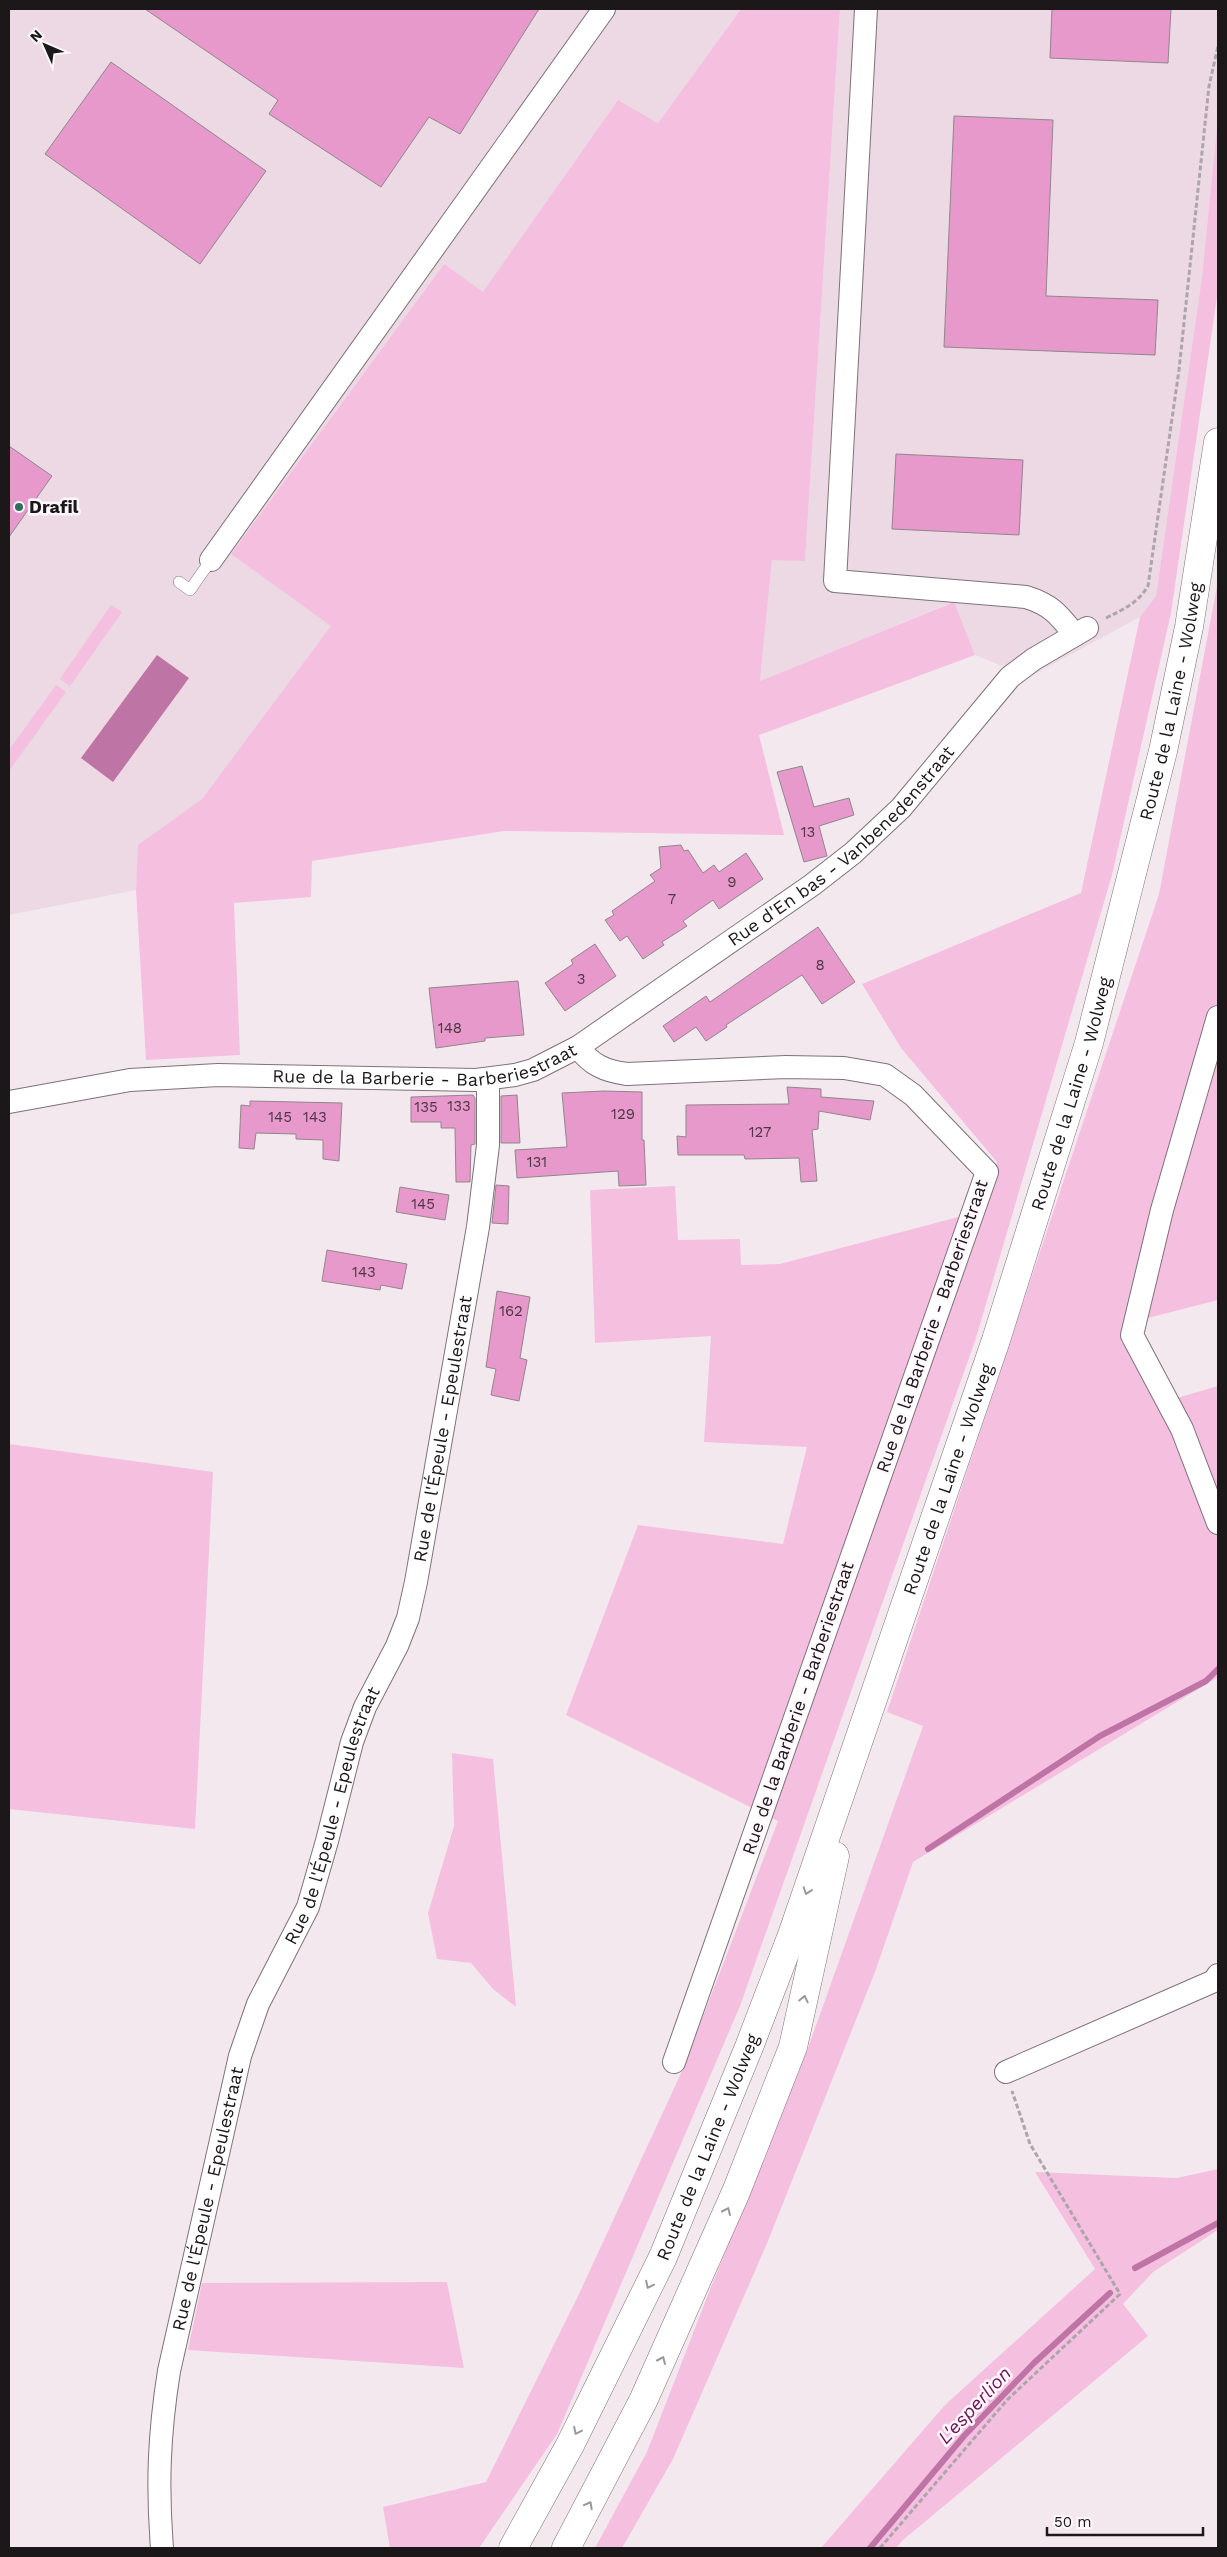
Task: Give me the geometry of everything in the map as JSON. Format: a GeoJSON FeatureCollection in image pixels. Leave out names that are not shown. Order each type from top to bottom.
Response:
{"type":"FeatureCollection","features":[{"type":"Feature","properties":{"kind":"highway","name":"Route de la Laine - Wolweg"},"geometry":{"type":"LineString","coordinates":[[514,2548],[570,2445],[663,2258],[792,1935],[996,1340],[1089,1043],[1163,751],[1189,627],[1218,442]]}},
{"type":"Feature","properties":{"kind":"highway","name":"Route de la Laine - Wolweg"},"geometry":{"type":"LineString","coordinates":[[566,2548],[643,2401],[736,2192],[793,2047],[862,1728]]}},
{"type":"Feature","properties":{"kind":"street"},"geometry":{"type":"LineString","coordinates":[[211,560],[604,9]]}},
{"type":"Feature","properties":{"kind":"street"},"geometry":{"type":"LineString","coordinates":[[866,9],[834,581],[1026,596],[1056,610],[1081,631]]}},
{"type":"Feature","properties":{"kind":"street","name":"Rue d'En bas - Vanbenedenstraat"},"geometry":{"type":"LineString","coordinates":[[578,1047],[812,885],[853,853],[901,808],[931,774],[989,699],[1010,677],[1034,659],[1081,631]]}},
{"type":"Feature","properties":{"kind":"street"},"geometry":{"type":"LineString","coordinates":[[1218,1017],[1162,1210],[1132,1335],[1182,1429],[1218,1522]]}},
{"type":"Feature","properties":{"kind":"street","name":"Rue de la Barberie - Barberiestraat"},"geometry":{"type":"LineString","coordinates":[[9,1102],[74,1089],[150,1079],[218,1076],[488,1079],[533,1070],[578,1047],[594,1065],[608,1071],[627,1074],[786,1067],[844,1068],[885,1075],[913,1095],[987,1172],[674,2062]]}},
{"type":"Feature","properties":{"kind":"street","name":"Rue de l'Épeule - Epeulestraat"},"geometry":{"type":"LineString","coordinates":[[162,2548],[158,2489],[160,2424],[168,2371],[240,2056],[258,2004],[308,1907],[328,1841],[352,1742],[365,1707],[402,1632],[416,1582],[478,1227],[488,1146],[488,1079]]}},
{"type":"Feature","properties":{"kind":"street"},"geometry":{"type":"LineString","coordinates":[[1006,2072],[1217,1979]]}},
{"type":"Feature","properties":{"kind":"lane"},"geometry":{"type":"LineString","coordinates":[[179,582],[190,590],[211,560]]}},
{"type":"Feature","properties":{"kind":"path"},"geometry":{"type":"LineString","coordinates":[[1081,631],[1132,605],[1142,597],[1148,586],[1179,370],[1209,86],[1218,46]]}},
{"type":"Feature","properties":{"kind":"path"},"geometry":{"type":"LineString","coordinates":[[880,2548],[1007,2400],[1120,2294],[1030,2144],[1006,2072]]}},
{"type":"Feature","properties":{"kind":"shaded area"},"geometry":{"type":"Polygon","coordinates":[[[9,9],[741,9],[658,123],[618,100],[483,293],[444,264],[231,554],[332,626],[202,799],[139,845],[136,890],[9,915],[9,9]]]}},
{"type":"Feature","properties":{"kind":"shaded area"},"geometry":{"type":"Polygon","coordinates":[[[741,9],[840,9],[805,561],[772,560],[760,681],[954,602],[975,655],[759,735],[784,835],[504,831],[312,861],[311,897],[234,903],[240,1055],[146,1060],[136,890],[138,845],[202,799],[331,626],[231,554],[444,264],[483,292],[618,100],[658,123],[741,9]]]}},
{"type":"Feature","properties":{"kind":"shaded area"},"geometry":{"type":"Polygon","coordinates":[[[840,9],[1218,9],[1218,117],[1202,277],[1156,596],[1140,617],[1029,677],[975,655],[953,602],[760,681],[772,559],[805,561],[840,9]]]}},
{"type":"Feature","properties":{"kind":"shaded area"},"geometry":{"type":"Polygon","coordinates":[[[1218,117],[1218,290],[1171,613],[1112,875],[976,1338],[740,2006],[557,2434],[479,2548],[390,2548],[383,2507],[486,2482],[579,2294],[683,2069],[778,1821],[566,1715],[638,1525],[783,1544],[807,1447],[704,1442],[711,1336],[595,1343],[590,1190],[675,1186],[678,1240],[740,1239],[741,1265],[780,1264],[985,1210],[997,1162],[901,1048],[862,984],[1081,893],[1140,617],[1156,596],[1202,277],[1218,117]]]}},
{"type":"Feature","properties":{"kind":"shaded area"},"geometry":{"type":"Polygon","coordinates":[[[1218,581],[1218,1300],[1144,1319],[1121,1341],[1163,1402],[1218,1386],[1218,1677],[913,1862],[875,1972],[768,2241],[673,2459],[622,2548],[595,2548],[647,2452],[711,2287],[804,2059],[923,1726],[887,1712],[1159,894],[1218,581]]]}},
{"type":"Feature","properties":{"kind":"shaded area"},"geometry":{"type":"Polygon","coordinates":[[[111,605],[122,612],[70,686],[60,679],[111,605]]]}},
{"type":"Feature","properties":{"kind":"shaded area"},"geometry":{"type":"Polygon","coordinates":[[[157,655],[189,678],[113,782],[81,758],[157,655]]]}},
{"type":"Feature","properties":{"kind":"shaded area"},"geometry":{"type":"Polygon","coordinates":[[[56,685],[66,692],[9,771],[9,750],[56,685]]]}},
{"type":"Feature","properties":{"kind":"shaded area"},"geometry":{"type":"Polygon","coordinates":[[[9,1444],[213,1472],[195,1829],[9,1809],[9,1444]]]}},
{"type":"Feature","properties":{"kind":"shaded area"},"geometry":{"type":"Polygon","coordinates":[[[452,1753],[493,1759],[516,2007],[493,1989],[471,1963],[437,1959],[428,1913],[454,1826],[452,1753]]]}},
{"type":"Feature","properties":{"kind":"shaded area"},"geometry":{"type":"Polygon","coordinates":[[[1218,2169],[1218,2230],[1153,2272],[1123,2304],[1148,2336],[903,2540],[896,2548],[821,2548],[945,2405],[1095,2269],[1035,2172],[1177,2178],[1218,2169]]]}},
{"type":"Feature","properties":{"kind":"shaded area"},"geometry":{"type":"Polygon","coordinates":[[[447,2282],[464,2368],[188,2350],[202,2283],[447,2282]]]}},
{"type":"Feature","properties":{"kind":"building"},"geometry":{"type":"Polygon","coordinates":[[[145,9],[539,9],[460,134],[429,117],[381,187],[269,114],[278,100],[145,9]]]}},
{"type":"Feature","properties":{"kind":"building"},"geometry":{"type":"Polygon","coordinates":[[[1052,9],[1171,9],[1168,63],[1050,58],[1052,9]]]}},
{"type":"Feature","properties":{"kind":"building"},"geometry":{"type":"Polygon","coordinates":[[[111,62],[266,171],[200,264],[45,154],[111,62]]]}},
{"type":"Feature","properties":{"kind":"building"},"geometry":{"type":"Polygon","coordinates":[[[954,116],[1053,120],[1046,296],[1158,300],[1155,355],[944,347],[954,116]]]}},
{"type":"Feature","properties":{"kind":"building","name":"Drafil"},"geometry":{"type":"Polygon","coordinates":[[[9,446],[52,476],[9,537],[9,446]]]}},
{"type":"Feature","properties":{"kind":"building"},"geometry":{"type":"Polygon","coordinates":[[[896,454],[1023,460],[1019,535],[892,529],[896,454]]]}},
{"type":"Feature","properties":{"kind":"building"},"geometry":{"type":"Polygon","coordinates":[[[802,766],[814,807],[849,798],[854,815],[819,826],[827,856],[804,862],[777,772],[802,766]]]}},
{"type":"Feature","properties":{"kind":"building"},"geometry":{"type":"Polygon","coordinates":[[[681,845],[684,851],[688,850],[703,873],[714,865],[719,872],[746,853],[763,879],[719,909],[713,900],[683,921],[687,926],[662,942],[664,945],[643,959],[627,936],[620,941],[605,920],[614,915],[612,911],[655,881],[650,875],[661,868],[659,847],[681,845]]]}},
{"type":"Feature","properties":{"kind":"building"},"geometry":{"type":"Polygon","coordinates":[[[818,927],[855,982],[822,1004],[802,975],[726,1025],[727,1027],[706,1041],[696,1027],[674,1042],[663,1026],[706,996],[710,1002],[818,927]]]}},
{"type":"Feature","properties":{"kind":"building"},"geometry":{"type":"Polygon","coordinates":[[[595,944],[616,976],[565,1011],[545,983],[573,964],[571,960],[595,944]]]}},
{"type":"Feature","properties":{"kind":"building"},"geometry":{"type":"Polygon","coordinates":[[[518,981],[524,1035],[485,1038],[485,1041],[436,1048],[429,988],[518,981]]]}},
{"type":"Feature","properties":{"kind":"building"},"geometry":{"type":"Polygon","coordinates":[[[787,1087],[821,1089],[821,1097],[874,1101],[870,1120],[819,1111],[818,1129],[812,1130],[817,1181],[801,1182],[799,1158],[745,1159],[744,1155],[678,1155],[677,1136],[686,1137],[686,1105],[789,1104],[787,1087]]]}},
{"type":"Feature","properties":{"kind":"building"},"geometry":{"type":"Polygon","coordinates":[[[642,1092],[642,1140],[644,1140],[646,1185],[619,1186],[618,1171],[517,1178],[515,1150],[567,1147],[562,1093],[642,1092]]]}},
{"type":"Feature","properties":{"kind":"building"},"geometry":{"type":"Polygon","coordinates":[[[473,1095],[475,1098],[475,1144],[471,1145],[470,1182],[456,1182],[455,1128],[441,1128],[441,1122],[411,1122],[411,1097],[473,1095]]]}},
{"type":"Feature","properties":{"kind":"building"},"geometry":{"type":"Polygon","coordinates":[[[517,1095],[520,1143],[501,1143],[501,1096],[517,1095]]]}},
{"type":"Feature","properties":{"kind":"building"},"geometry":{"type":"Polygon","coordinates":[[[250,1101],[342,1103],[339,1161],[323,1159],[323,1140],[296,1139],[296,1134],[256,1133],[254,1149],[239,1148],[241,1105],[250,1106],[250,1101]]]}},
{"type":"Feature","properties":{"kind":"building"},"geometry":{"type":"Polygon","coordinates":[[[496,1185],[509,1186],[508,1224],[492,1223],[496,1185]]]}},
{"type":"Feature","properties":{"kind":"building"},"geometry":{"type":"Polygon","coordinates":[[[400,1187],[449,1195],[445,1220],[396,1212],[400,1187]]]}},
{"type":"Feature","properties":{"kind":"building"},"geometry":{"type":"Polygon","coordinates":[[[327,1250],[407,1264],[402,1289],[381,1285],[380,1290],[322,1281],[327,1250]]]}},
{"type":"Feature","properties":{"kind":"building"},"geometry":{"type":"Polygon","coordinates":[[[497,1291],[530,1297],[520,1358],[527,1360],[519,1401],[491,1395],[496,1369],[486,1367],[497,1291]]]}},
{"type":"Feature","properties":{"kind":"waterway"},"geometry":{"type":"LineString","coordinates":[[928,1849],[1100,1736],[1206,1681],[1218,1669]]}},
{"type":"Feature","properties":{"kind":"waterway","name":"L'esperlion"},"geometry":{"type":"LineString","coordinates":[[1135,2268],[1218,2223]]}},
{"type":"Feature","properties":{"kind":"waterway","name":"L'esperlion"},"geometry":{"type":"LineString","coordinates":[[870,2548],[964,2436],[1034,2363],[1110,2293]]}},
{"type":"Feature","properties":{"kind":"place","name":"Drafil"},"geometry":{"type":"Point","coordinates":[19,507]}}]}
